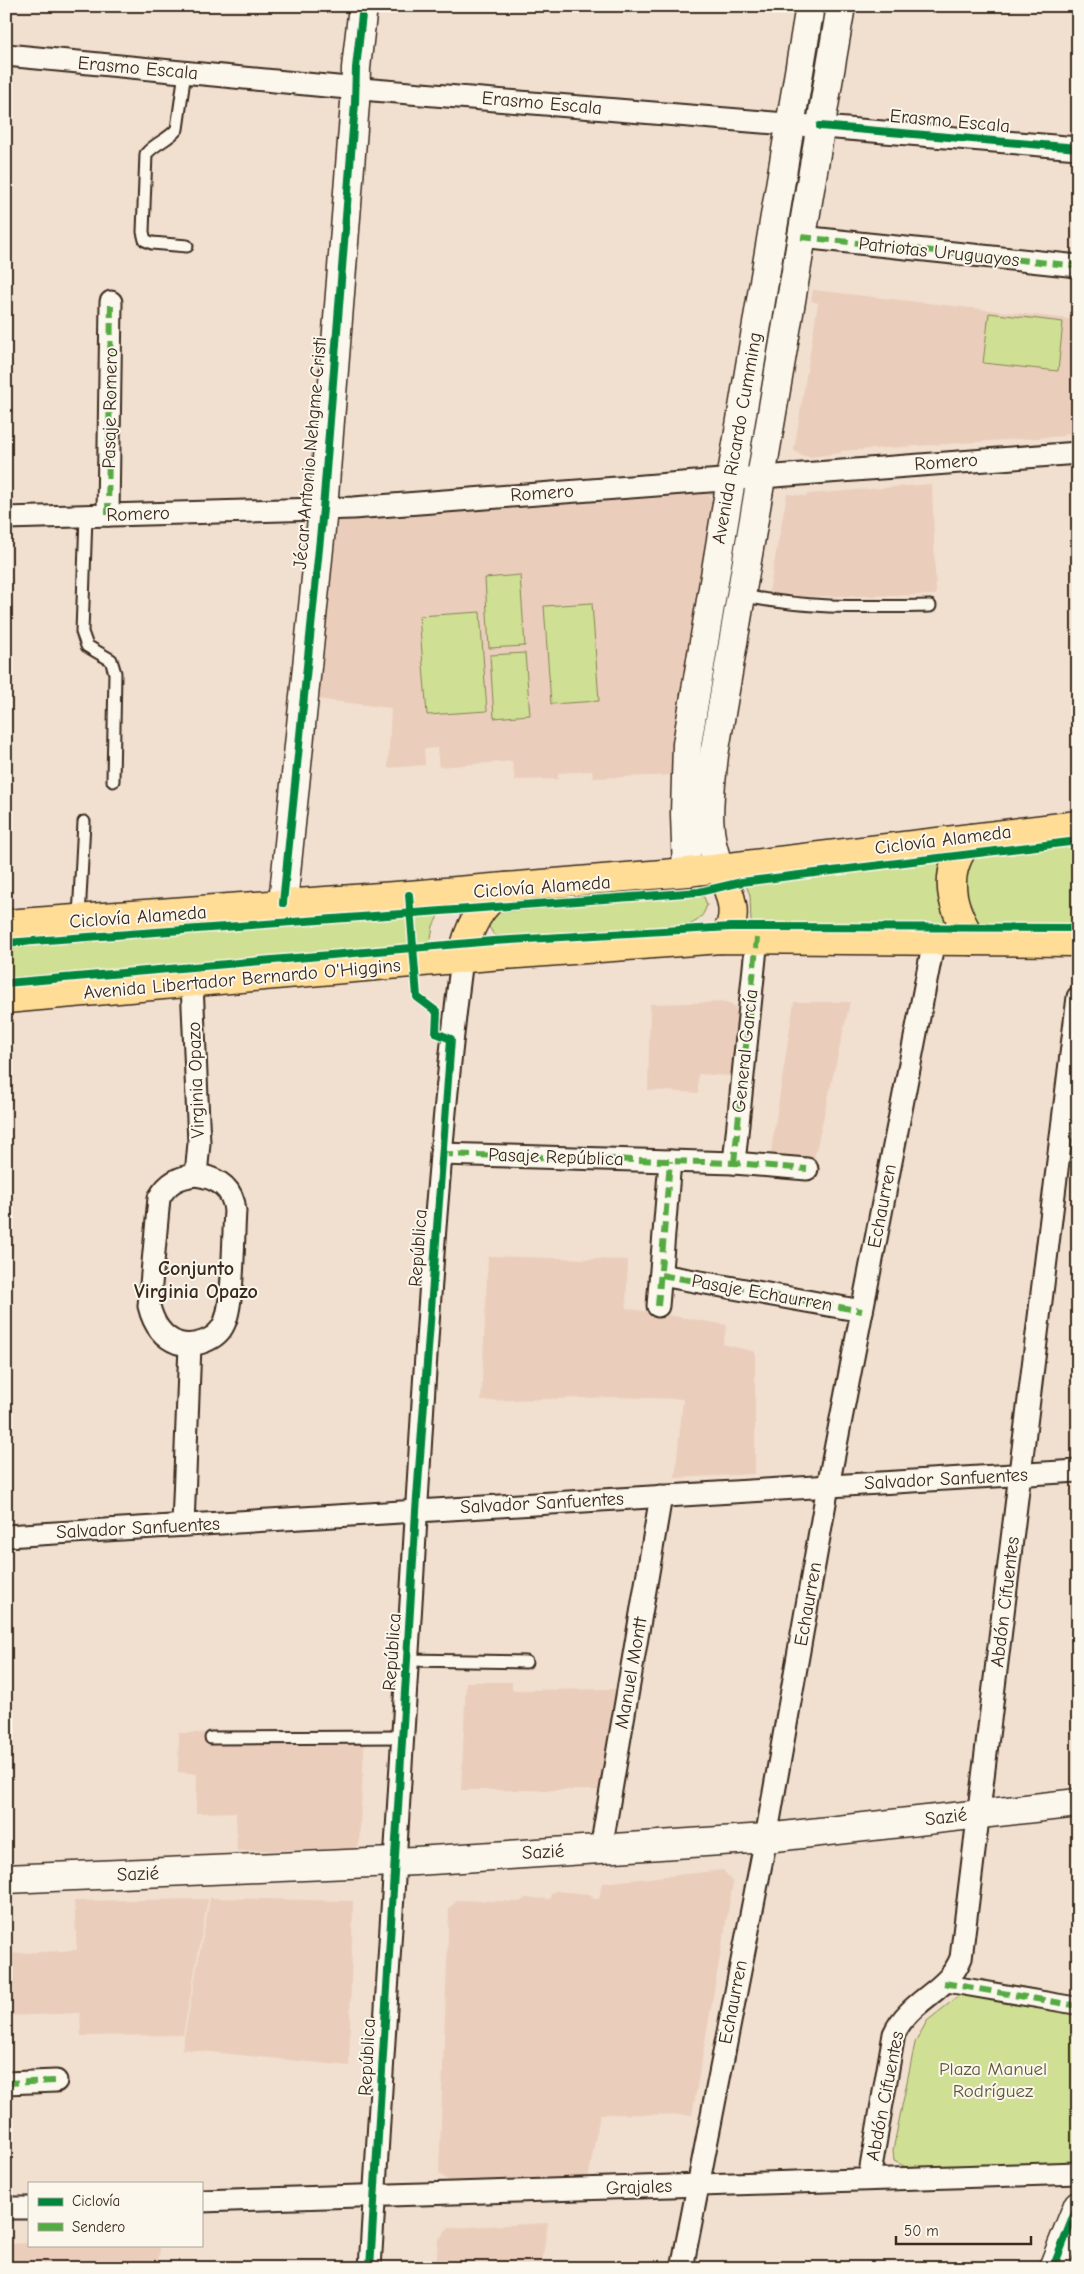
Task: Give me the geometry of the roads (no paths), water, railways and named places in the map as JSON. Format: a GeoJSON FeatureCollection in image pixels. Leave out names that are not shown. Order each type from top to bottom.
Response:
{"type":"FeatureCollection","features":[{"type":"Feature","properties":{"kind":"main road"},"geometry":{"type":"LineString","coordinates":[[6,924],[687,872],[1078,825]]}},
{"type":"Feature","properties":{"kind":"main road"},"geometry":{"type":"LineString","coordinates":[[971,838],[964,846],[954,865],[951,889],[957,914],[973,941]]}},
{"type":"Feature","properties":{"kind":"main road"},"geometry":{"type":"LineString","coordinates":[[720,868],[734,914],[731,927],[721,939]]}},
{"type":"Feature","properties":{"kind":"main road"},"geometry":{"type":"LineString","coordinates":[[462,958],[475,918],[494,896],[506,887]]}},
{"type":"Feature","properties":{"kind":"main road","name":"Avenida Libertador Bernardo O'Higgins"},"geometry":{"type":"LineString","coordinates":[[6,999],[192,984],[462,958],[721,939],[1078,942]]}},
{"type":"Feature","properties":{"kind":"street","name":"Jécar Antonio Nehgme Cristi"},"geometry":{"type":"LineString","coordinates":[[283,903],[323,509],[363,6]]}},
{"type":"Feature","properties":{"kind":"street","name":"Avenida Ricardo Cumming"},"geometry":{"type":"LineString","coordinates":[[687,872],[685,814],[687,744],[711,590],[732,478],[810,6]]}},
{"type":"Feature","properties":{"kind":"street","name":"Avenida Ricardo Cumming"},"geometry":{"type":"LineString","coordinates":[[720,868],[710,840],[708,808],[714,755],[841,6]]}},
{"type":"Feature","properties":{"kind":"street","name":"Erasmo Escala"},"geometry":{"type":"LineString","coordinates":[[6,56],[355,88],[1078,148]]}},
{"type":"Feature","properties":{"kind":"street","name":"Patriotas Uruguayos"},"geometry":{"type":"LineString","coordinates":[[801,237],[1078,266]]}},
{"type":"Feature","properties":{"kind":"street","name":"Pasaje Romero"},"geometry":{"type":"LineString","coordinates":[[108,515],[111,302]]}},
{"type":"Feature","properties":{"kind":"street","name":"Romero"},"geometry":{"type":"LineString","coordinates":[[6,518],[323,509],[1078,453]]}},
{"type":"Feature","properties":{"kind":"street"},"geometry":{"type":"LineString","coordinates":[[711,590],[740,595]]}},
{"type":"Feature","properties":{"kind":"street","name":"General García"},"geometry":{"type":"LineString","coordinates":[[734,1163],[757,938]]}},
{"type":"Feature","properties":{"kind":"street","name":"Echaurren"},"geometry":{"type":"LineString","coordinates":[[682,2268],[696,2185],[766,1838],[828,1486],[934,940]]}},
{"type":"Feature","properties":{"kind":"street","name":"República"},"geometry":{"type":"LineString","coordinates":[[370,2268],[416,1511],[441,1154],[451,1039],[462,958]]}},
{"type":"Feature","properties":{"kind":"street","name":"Virginia Opazo"},"geometry":{"type":"LineString","coordinates":[[192,984],[199,1143],[196,1175]]}},
{"type":"Feature","properties":{"kind":"street","name":"Abdón Cifuentes"},"geometry":{"type":"LineString","coordinates":[[869,2179],[894,2034],[906,2013],[956,1971],[961,1958],[1078,997]]}},
{"type":"Feature","properties":{"kind":"street","name":"Pasaje República"},"geometry":{"type":"LineString","coordinates":[[441,1154],[734,1163],[807,1169]]}},
{"type":"Feature","properties":{"kind":"street"},"geometry":{"type":"LineString","coordinates":[[658,1306],[670,1161]]}},
{"type":"Feature","properties":{"kind":"street"},"geometry":{"type":"LineString","coordinates":[[196,1175],[215,1180],[228,1190],[234,1201],[235,1210],[229,1300],[224,1326],[207,1340],[190,1345],[178,1343],[162,1333],[153,1320],[149,1306],[159,1198],[169,1184],[175,1180],[196,1175]]}},
{"type":"Feature","properties":{"kind":"street","name":"Pasaje Echaurren"},"geometry":{"type":"LineString","coordinates":[[661,1275],[862,1311]]}},
{"type":"Feature","properties":{"kind":"street"},"geometry":{"type":"LineString","coordinates":[[183,1525],[190,1345]]}},
{"type":"Feature","properties":{"kind":"street","name":"Salvador Sanfuentes"},"geometry":{"type":"LineString","coordinates":[[6,1536],[1078,1471]]}},
{"type":"Feature","properties":{"kind":"street","name":"Manuel Montt"},"geometry":{"type":"LineString","coordinates":[[601,1849],[661,1496]]}},
{"type":"Feature","properties":{"kind":"street","name":"Sazié"},"geometry":{"type":"LineString","coordinates":[[6,1879],[395,1862],[766,1838],[1078,1803]]}},
{"type":"Feature","properties":{"kind":"street"},"geometry":{"type":"LineString","coordinates":[[944,1983],[1078,2006]]}},
{"type":"Feature","properties":{"kind":"street"},"geometry":{"type":"LineString","coordinates":[[6,2083],[56,2081]]}},
{"type":"Feature","properties":{"kind":"street","name":"Grajales"},"geometry":{"type":"LineString","coordinates":[[202,2201],[1078,2173]]}},
{"type":"Feature","properties":{"kind":"street"},"geometry":{"type":"LineString","coordinates":[[1054,2268],[1078,2206]]}},
{"type":"Feature","properties":{"kind":"street"},"geometry":{"type":"LineString","coordinates":[[6,2208],[28,2208]]}},
{"type":"Feature","properties":{"kind":"lane"},"geometry":{"type":"LineString","coordinates":[[184,72],[177,129],[171,136],[146,154],[143,232],[145,240],[187,246]]}},
{"type":"Feature","properties":{"kind":"lane"},"geometry":{"type":"LineString","coordinates":[[86,516],[82,632],[87,646],[110,660],[115,673],[113,781]]}},
{"type":"Feature","properties":{"kind":"lane"},"geometry":{"type":"LineString","coordinates":[[740,595],[768,601],[841,607],[930,606]]}},
{"type":"Feature","properties":{"kind":"lane"},"geometry":{"type":"LineString","coordinates":[[79,917],[84,822]]}},
{"type":"Feature","properties":{"kind":"lane"},"geometry":{"type":"LineString","coordinates":[[408,1660],[526,1662]]}},
{"type":"Feature","properties":{"kind":"lane"},"geometry":{"type":"LineString","coordinates":[[210,1738],[403,1737]]}},
{"type":"Feature","properties":{"kind":"district","name":"Conjunto Virginia Opazo"},"geometry":{"type":"Point","coordinates":[196,1280]}},
{"type":"Feature","properties":{"kind":"park label","name":"Plaza Manuel Rodríguez"},"geometry":{"type":"Point","coordinates":[993,2080]}}]}
